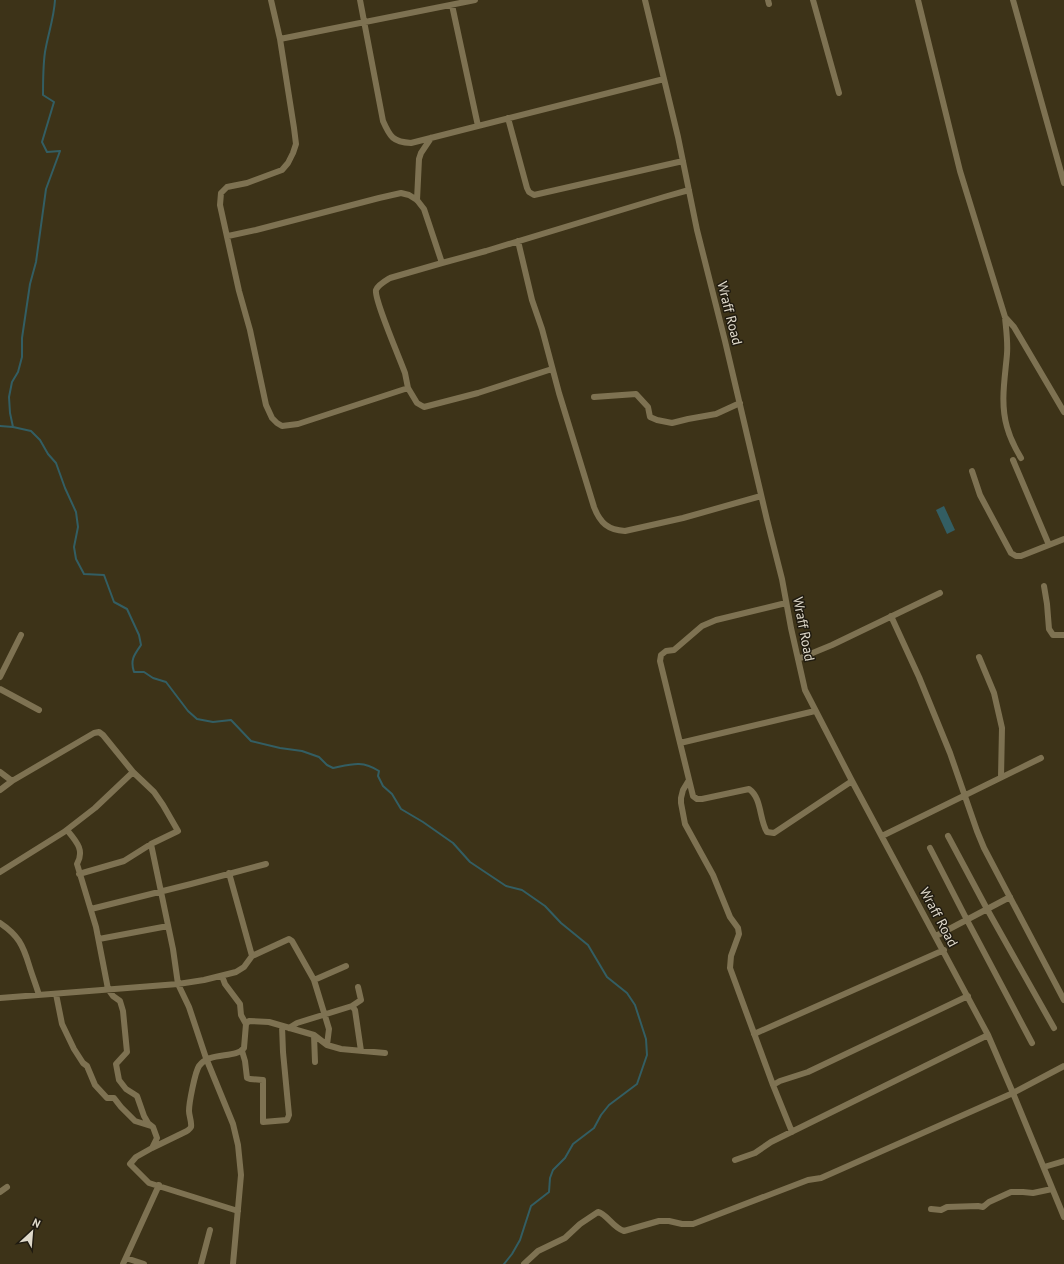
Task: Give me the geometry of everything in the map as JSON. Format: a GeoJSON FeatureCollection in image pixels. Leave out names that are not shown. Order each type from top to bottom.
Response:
{"type":"FeatureCollection","features":[{"type":"Feature","properties":{"kind":"street"},"geometry":{"type":"LineString","coordinates":[[271,0],[280,38],[296,144],[288,163],[282,170],[247,183],[227,187],[221,193],[220,205],[239,291],[250,330],[263,397],[268,411],[277,423],[282,426],[298,424],[408,388]]}},
{"type":"Feature","properties":{"kind":"street"},"geometry":{"type":"LineString","coordinates":[[360,0],[383,120],[389,134],[395,140],[401,142],[411,143],[664,79]]}},
{"type":"Feature","properties":{"kind":"street"},"geometry":{"type":"LineString","coordinates":[[280,38],[475,0]]}},
{"type":"Feature","properties":{"kind":"street","name":"Wraff Road"},"geometry":{"type":"LineString","coordinates":[[645,0],[683,161],[697,230],[782,579],[805,690],[988,1035],[1064,1217]]}},
{"type":"Feature","properties":{"kind":"street"},"geometry":{"type":"LineString","coordinates":[[813,0],[839,93]]}},
{"type":"Feature","properties":{"kind":"street"},"geometry":{"type":"LineString","coordinates":[[918,0],[960,170],[1004,315],[1007,333],[1007,354],[1004,380],[1005,412],[1007,426],[1013,443],[1021,458]]}},
{"type":"Feature","properties":{"kind":"street"},"geometry":{"type":"LineString","coordinates":[[1013,0],[1064,183]]}},
{"type":"Feature","properties":{"kind":"street"},"geometry":{"type":"LineString","coordinates":[[452,4],[478,126]]}},
{"type":"Feature","properties":{"kind":"street"},"geometry":{"type":"LineString","coordinates":[[508,118],[527,188],[529,192],[534,195],[683,161]]}},
{"type":"Feature","properties":{"kind":"street"},"geometry":{"type":"LineString","coordinates":[[417,200],[417,186],[420,171],[419,159],[421,153],[431,138]]}},
{"type":"Feature","properties":{"kind":"street"},"geometry":{"type":"LineString","coordinates":[[406,194],[417,186]]}},
{"type":"Feature","properties":{"kind":"street"},"geometry":{"type":"LineString","coordinates":[[552,369],[478,393],[424,406],[417,403],[408,388],[405,373],[381,310],[376,295],[376,290],[390,278],[518,241],[664,196],[689,190]]}},
{"type":"Feature","properties":{"kind":"street"},"geometry":{"type":"LineString","coordinates":[[228,236],[401,193],[417,200],[424,209],[442,263]]}},
{"type":"Feature","properties":{"kind":"street"},"geometry":{"type":"LineString","coordinates":[[518,241],[532,300],[542,329],[552,369],[594,507],[600,519],[608,527],[616,531],[625,531],[683,518],[761,496]]}},
{"type":"Feature","properties":{"kind":"street"},"geometry":{"type":"LineString","coordinates":[[1004,315],[1014,327],[1064,412]]}},
{"type":"Feature","properties":{"kind":"street"},"geometry":{"type":"LineString","coordinates":[[594,397],[636,394],[648,407],[650,416],[656,420],[672,423],[716,414],[740,403]]}},
{"type":"Feature","properties":{"kind":"street"},"geometry":{"type":"LineString","coordinates":[[1013,460],[1049,545]]}},
{"type":"Feature","properties":{"kind":"street"},"geometry":{"type":"LineString","coordinates":[[972,471],[980,495],[1011,553],[1016,556],[1021,556],[1064,539]]}},
{"type":"Feature","properties":{"kind":"street"},"geometry":{"type":"LineString","coordinates":[[1044,586],[1049,631],[1053,635],[1064,635]]}},
{"type":"Feature","properties":{"kind":"street"},"geometry":{"type":"LineString","coordinates":[[798,659],[832,645],[940,593]]}},
{"type":"Feature","properties":{"kind":"street"},"geometry":{"type":"LineString","coordinates":[[786,603],[716,620],[702,626],[674,650],[666,651],[661,655],[660,661],[693,796],[697,799],[702,799],[750,789],[754,792],[757,798],[762,825],[767,832],[774,833],[852,781]]}},
{"type":"Feature","properties":{"kind":"street"},"geometry":{"type":"LineString","coordinates":[[891,616],[914,664],[943,735],[984,848],[1064,1000]]}},
{"type":"Feature","properties":{"kind":"street"},"geometry":{"type":"LineString","coordinates":[[0,677],[21,635]]}},
{"type":"Feature","properties":{"kind":"street"},"geometry":{"type":"LineString","coordinates":[[979,657],[994,693],[1002,728],[1002,777]]}},
{"type":"Feature","properties":{"kind":"street"},"geometry":{"type":"LineString","coordinates":[[0,689],[39,710]]}},
{"type":"Feature","properties":{"kind":"street"},"geometry":{"type":"LineString","coordinates":[[680,743],[815,711]]}},
{"type":"Feature","properties":{"kind":"street"},"geometry":{"type":"LineString","coordinates":[[0,790],[12,781],[97,732],[101,733],[105,737],[134,772],[154,792],[178,831],[151,844],[124,860],[79,874]]}},
{"type":"Feature","properties":{"kind":"street"},"geometry":{"type":"LineString","coordinates":[[882,836],[1042,758]]}},
{"type":"Feature","properties":{"kind":"street"},"geometry":{"type":"LineString","coordinates":[[0,772],[12,781]]}},
{"type":"Feature","properties":{"kind":"street"},"geometry":{"type":"LineString","coordinates":[[0,872],[67,830],[95,808],[134,772]]}},
{"type":"Feature","properties":{"kind":"street"},"geometry":{"type":"LineString","coordinates":[[689,780],[683,790],[681,798],[684,818],[690,834],[713,875],[730,916],[738,928],[739,934],[731,956],[730,968],[792,1132]]}},
{"type":"Feature","properties":{"kind":"street"},"geometry":{"type":"LineString","coordinates":[[67,830],[73,837],[80,850],[81,858],[77,864],[79,874],[91,910],[108,989],[113,996],[120,1001],[123,1010],[127,1052],[116,1064],[119,1080],[126,1089],[137,1096],[144,1116],[152,1127],[157,1138],[152,1148]]}},
{"type":"Feature","properties":{"kind":"street"},"geometry":{"type":"LineString","coordinates":[[948,836],[1054,1028]]}},
{"type":"Feature","properties":{"kind":"street"},"geometry":{"type":"LineString","coordinates":[[151,844],[178,984],[189,1007],[206,1058],[233,1124],[236,1136],[242,1175],[233,1264]]}},
{"type":"Feature","properties":{"kind":"street"},"geometry":{"type":"LineString","coordinates":[[930,848],[966,920],[1032,1043]]}},
{"type":"Feature","properties":{"kind":"street"},"geometry":{"type":"LineString","coordinates":[[91,910],[266,864]]}},
{"type":"Feature","properties":{"kind":"street"},"geometry":{"type":"LineString","coordinates":[[228,873],[252,956]]}},
{"type":"Feature","properties":{"kind":"street"},"geometry":{"type":"LineString","coordinates":[[936,936],[1010,897]]}},
{"type":"Feature","properties":{"kind":"street"},"geometry":{"type":"LineString","coordinates":[[0,923],[14,933],[21,943],[39,995]]}},
{"type":"Feature","properties":{"kind":"street"},"geometry":{"type":"LineString","coordinates":[[98,939],[168,926]]}},
{"type":"Feature","properties":{"kind":"street"},"geometry":{"type":"LineString","coordinates":[[0,998],[178,984],[222,976],[240,970],[252,956],[289,939],[292,941],[314,980],[330,1033],[327,1045]]}},
{"type":"Feature","properties":{"kind":"street"},"geometry":{"type":"LineString","coordinates":[[754,1034],[944,950]]}},
{"type":"Feature","properties":{"kind":"street"},"geometry":{"type":"LineString","coordinates":[[314,980],[346,966]]}},
{"type":"Feature","properties":{"kind":"street"},"geometry":{"type":"LineString","coordinates":[[222,976],[225,984],[240,1004],[241,1015],[246,1024],[244,1046],[242,1051],[248,1078],[263,1080],[263,1122],[287,1120],[289,1115],[282,1026]]}},
{"type":"Feature","properties":{"kind":"street"},"geometry":{"type":"LineString","coordinates":[[289,1028],[352,1006],[361,1000],[358,987]]}},
{"type":"Feature","properties":{"kind":"street"},"geometry":{"type":"LineString","coordinates":[[56,994],[62,1024],[74,1049],[87,1066],[95,1085],[107,1098],[114,1098],[135,1121],[152,1127]]}},
{"type":"Feature","properties":{"kind":"street"},"geometry":{"type":"LineString","coordinates":[[773,1085],[780,1081],[808,1072],[968,996]]}},
{"type":"Feature","properties":{"kind":"street"},"geometry":{"type":"LineString","coordinates":[[352,1006],[355,1010],[361,1051]]}},
{"type":"Feature","properties":{"kind":"street"},"geometry":{"type":"LineString","coordinates":[[246,1024],[249,1021],[260,1021],[314,1035],[327,1045],[351,1051],[384,1053]]}},
{"type":"Feature","properties":{"kind":"street"},"geometry":{"type":"LineString","coordinates":[[314,1035],[315,1062]]}},
{"type":"Feature","properties":{"kind":"street"},"geometry":{"type":"LineString","coordinates":[[736,1160],[755,1153],[771,1142],[988,1035]]}},
{"type":"Feature","properties":{"kind":"street"},"geometry":{"type":"LineString","coordinates":[[238,1211],[150,1183],[130,1164],[136,1157],[190,1129],[189,1108],[195,1075],[200,1065],[206,1058],[242,1051]]}},
{"type":"Feature","properties":{"kind":"street"},"geometry":{"type":"LineString","coordinates":[[524,1264],[538,1251],[565,1238],[580,1224],[598,1212],[603,1213],[605,1217],[619,1229],[624,1231],[659,1221],[669,1221],[682,1224],[699,1223],[720,1213],[746,1205],[808,1180],[820,1178],[1013,1093],[1064,1066]]}},
{"type":"Feature","properties":{"kind":"street"},"geometry":{"type":"LineString","coordinates":[[1044,1167],[1064,1161]]}},
{"type":"Feature","properties":{"kind":"street"},"geometry":{"type":"LineString","coordinates":[[144,1264],[124,1261],[159,1185]]}},
{"type":"Feature","properties":{"kind":"street"},"geometry":{"type":"LineString","coordinates":[[0,1192],[7,1187]]}},
{"type":"Feature","properties":{"kind":"street"},"geometry":{"type":"LineString","coordinates":[[932,1209],[941,1210],[947,1207],[984,1207],[990,1202],[1011,1192],[1033,1193],[1052,1190]]}},
{"type":"Feature","properties":{"kind":"street"},"geometry":{"type":"LineString","coordinates":[[201,1264],[210,1230]]}},
{"type":"Feature","properties":{"kind":"water"},"geometry":{"type":"Polygon","coordinates":[[[944,506],[955,530],[947,534],[936,510],[944,506]]]}},
{"type":"Feature","properties":{"kind":"waterway"},"geometry":{"type":"LineString","coordinates":[[13,427],[9,397],[12,382],[18,372],[22,357],[22,338],[30,284],[36,262],[46,189],[60,151],[47,152],[42,142],[54,102],[43,95],[43,68],[55,0]]}},
{"type":"Feature","properties":{"kind":"waterway"},"geometry":{"type":"LineString","coordinates":[[0,426],[31,431],[40,440],[48,454],[56,463],[76,512],[78,527],[74,547],[76,559],[84,574],[104,575],[114,602],[127,609],[139,635],[141,645],[133,658],[132,664],[134,672],[144,672],[153,678],[166,682],[188,711],[197,719],[213,722],[231,720],[251,741],[280,748],[302,751],[319,757],[327,765],[333,768],[351,764],[362,764],[379,771],[378,776],[383,786],[392,794],[401,809],[453,843],[470,862],[506,886],[522,890],[545,906],[561,923],[588,945],[607,977],[627,993],[635,1005],[646,1039],[647,1055],[637,1084],[609,1105],[601,1115],[594,1128],[573,1144],[565,1158],[553,1170],[550,1178],[549,1192],[531,1206],[520,1240],[504,1264]]}}]}
